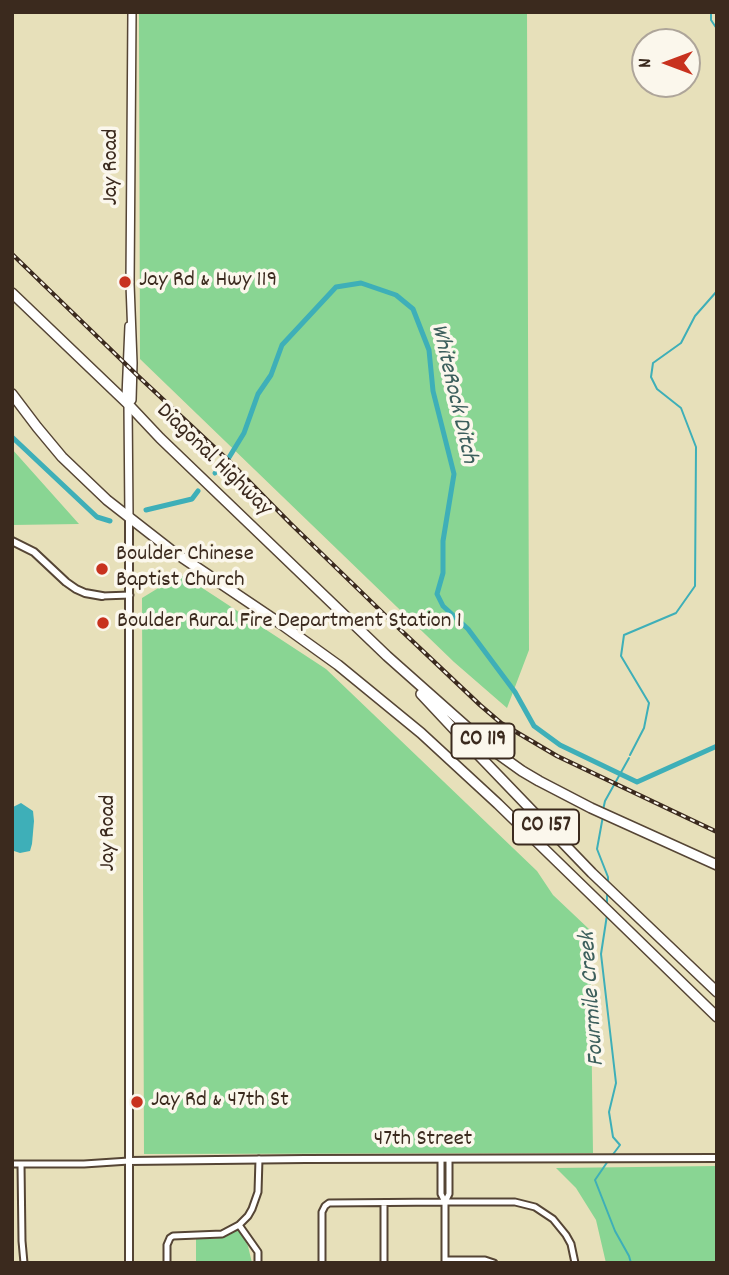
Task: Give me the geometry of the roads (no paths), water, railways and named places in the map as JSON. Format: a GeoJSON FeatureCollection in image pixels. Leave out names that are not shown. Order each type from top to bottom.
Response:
{"type":"FeatureCollection","features":[{"type":"Feature","properties":{"kind":"highway","name":"Diagonal Highway"},"geometry":{"type":"LineString","coordinates":[[12,293],[387,656]]}},
{"type":"Feature","properties":{"kind":"highway","name":"CO 119"},"geometry":{"type":"LineString","coordinates":[[12,394],[62,457],[107,500],[171,550],[349,673],[436,747],[717,1017]]}},
{"type":"Feature","properties":{"kind":"highway","name":"CO 119"},"geometry":{"type":"LineString","coordinates":[[387,656],[508,762],[591,808],[717,865]]}},
{"type":"Feature","properties":{"kind":"highway","name":"CO 157"},"geometry":{"type":"LineString","coordinates":[[387,656],[592,873],[717,992]]}},
{"type":"Feature","properties":{"kind":"main road","name":"Jay Road"},"geometry":{"type":"LineString","coordinates":[[129,518],[126,397],[130,323],[132,12]]}},
{"type":"Feature","properties":{"kind":"street","name":"Jay Road"},"geometry":{"type":"LineString","coordinates":[[129,518],[129,1263]]}},
{"type":"Feature","properties":{"kind":"street"},"geometry":{"type":"LineString","coordinates":[[12,541],[34,552],[76,589],[102,596],[130,595]]}},
{"type":"Feature","properties":{"kind":"street","name":"47th Street"},"geometry":{"type":"LineString","coordinates":[[129,1161],[717,1158]]}},
{"type":"Feature","properties":{"kind":"street"},"geometry":{"type":"LineString","coordinates":[[167,1263],[167,1244],[170,1238],[185,1234],[218,1235],[239,1225],[250,1212],[256,1198],[259,1159]]}},
{"type":"Feature","properties":{"kind":"street"},"geometry":{"type":"LineString","coordinates":[[444,1159],[449,1194],[445,1202],[445,1261],[485,1260],[494,1263]]}},
{"type":"Feature","properties":{"kind":"street"},"geometry":{"type":"LineString","coordinates":[[12,1164],[129,1161]]}},
{"type":"Feature","properties":{"kind":"street"},"geometry":{"type":"LineString","coordinates":[[21,1164],[24,1263]]}},
{"type":"Feature","properties":{"kind":"street"},"geometry":{"type":"LineString","coordinates":[[322,1263],[322,1212],[329,1203],[514,1202],[535,1207],[553,1219],[566,1234],[575,1263]]}},
{"type":"Feature","properties":{"kind":"street"},"geometry":{"type":"LineString","coordinates":[[384,1203],[384,1263]]}},
{"type":"Feature","properties":{"kind":"street"},"geometry":{"type":"LineString","coordinates":[[239,1225],[258,1252],[258,1263]]}},
{"type":"Feature","properties":{"kind":"water"},"geometry":{"type":"Polygon","coordinates":[[[21,803],[33,811],[34,821],[30,851],[20,853],[14,851],[12,845],[12,812],[13,807],[21,803]]]}},
{"type":"Feature","properties":{"kind":"waterway","name":"Fourmile Creek"},"geometry":{"type":"LineString","coordinates":[[711,12],[711,20],[717,29]]}},
{"type":"Feature","properties":{"kind":"waterway","name":"WhiteRock Ditch"},"geometry":{"type":"LineString","coordinates":[[215,473],[225,464],[244,433],[258,394],[271,375],[282,345],[336,287],[361,283],[396,295],[413,309],[429,350],[433,391],[454,474],[443,541],[443,573],[437,594],[443,606],[468,629],[515,692],[534,726],[560,745],[637,782],[717,746]]}},
{"type":"Feature","properties":{"kind":"waterway","name":"Fourmile Creek"},"geometry":{"type":"LineString","coordinates":[[630,755],[644,728],[649,703],[621,656],[624,635],[676,613],[695,586],[696,447],[681,408],[657,389],[651,377],[653,363],[681,343],[695,316],[717,291]]}},
{"type":"Feature","properties":{"kind":"waterway","name":"WhiteRock Ditch"},"geometry":{"type":"LineString","coordinates":[[12,437],[97,517],[110,521]]}},
{"type":"Feature","properties":{"kind":"waterway","name":"WhiteRock Ditch"},"geometry":{"type":"LineString","coordinates":[[146,510],[192,499],[198,491]]}},
{"type":"Feature","properties":{"kind":"waterway","name":"Fourmile Creek"},"geometry":{"type":"LineString","coordinates":[[603,810],[605,801],[629,758]]}},
{"type":"Feature","properties":{"kind":"waterway","name":"Fourmile Creek"},"geometry":{"type":"LineString","coordinates":[[603,816],[597,849],[608,881]]}},
{"type":"Feature","properties":{"kind":"waterway","name":"Fourmile Creek"},"geometry":{"type":"LineString","coordinates":[[607,894],[607,906]]}},
{"type":"Feature","properties":{"kind":"waterway","name":"Fourmile Creek"},"geometry":{"type":"LineString","coordinates":[[607,915],[601,954],[616,1083],[609,1112],[613,1137],[620,1145],[611,1157]]}},
{"type":"Feature","properties":{"kind":"waterway","name":"Fourmile Creek"},"geometry":{"type":"LineString","coordinates":[[608,1161],[595,1180],[631,1263]]}},
{"type":"Feature","properties":{"kind":"railway"},"geometry":{"type":"LineString","coordinates":[[12,254],[231,463],[388,618],[501,723],[557,756],[717,832]]}},
{"type":"Feature","properties":{"kind":"place","name":"Jay Rd & Hwy 119"},"geometry":{"type":"Point","coordinates":[125,282]}},
{"type":"Feature","properties":{"kind":"place","name":"Boulder Chinese Baptist Church"},"geometry":{"type":"Point","coordinates":[102,569]}},
{"type":"Feature","properties":{"kind":"place","name":"Boulder Rural Fire Department Station 1"},"geometry":{"type":"Point","coordinates":[103,623]}},
{"type":"Feature","properties":{"kind":"place","name":"Jay Rd & 47th St"},"geometry":{"type":"Point","coordinates":[137,1102]}}]}
